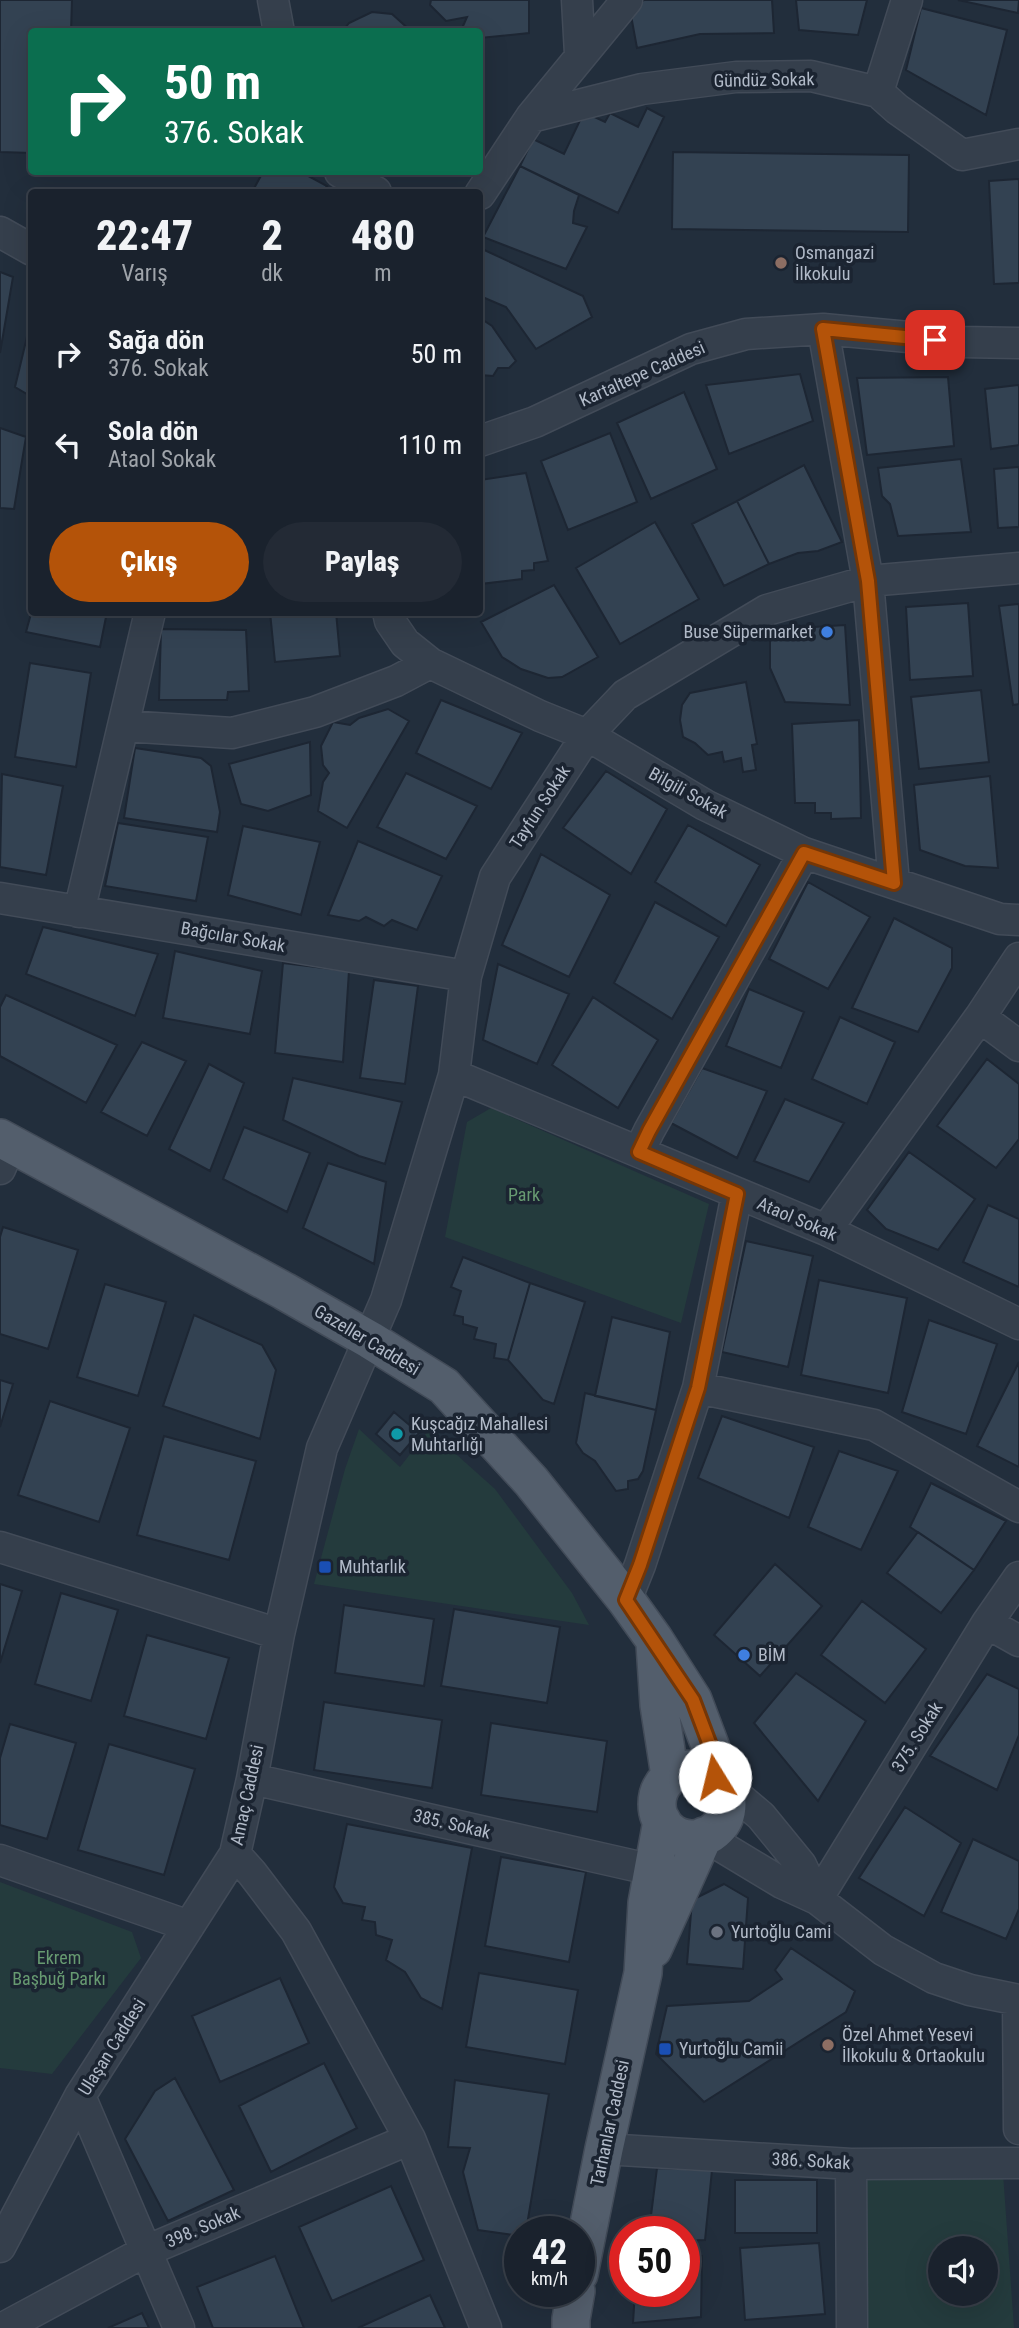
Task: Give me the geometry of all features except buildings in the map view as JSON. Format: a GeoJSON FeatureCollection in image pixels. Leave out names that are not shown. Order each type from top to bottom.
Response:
{"type":"FeatureCollection","features":[{"type":"Feature","properties":{"kind":"main road","name":"Gazeller Caddesi"},"geometry":{"type":"LineString","coordinates":[[4,1150],[370,1340],[444,1387],[531,1481],[626,1600],[654,1640],[693,1700],[711,1748],[715,1777]]}},
{"type":"Feature","properties":{"kind":"main road"},"geometry":{"type":"LineString","coordinates":[[654,1640],[659,1705],[670,1776]]}},
{"type":"Feature","properties":{"kind":"main road"},"geometry":{"type":"LineString","coordinates":[[681,1770],[705,1771],[715,1777],[726,1798],[722,1821],[715,1830],[704,1836],[695,1838],[676,1835],[662,1821],[657,1802],[663,1783],[681,1770]]}},
{"type":"Feature","properties":{"kind":"main road","name":"Tarhanlar Caddesi"},"geometry":{"type":"LineString","coordinates":[[591,2216],[643,1973],[647,1903],[662,1821]]}},
{"type":"Feature","properties":{"kind":"main road","name":"Tarhanlar Caddesi"},"geometry":{"type":"LineString","coordinates":[[643,1973],[704,1836]]}},
{"type":"Feature","properties":{"kind":"main road"},"geometry":{"type":"LineString","coordinates":[[571,2328],[573,2307]]}},
{"type":"Feature","properties":{"kind":"street"},"geometry":{"type":"LineString","coordinates":[[272,0],[278,28]]}},
{"type":"Feature","properties":{"kind":"street"},"geometry":{"type":"LineString","coordinates":[[577,0],[580,54]]}},
{"type":"Feature","properties":{"kind":"street"},"geometry":{"type":"LineString","coordinates":[[483,189],[531,117],[626,0]]}},
{"type":"Feature","properties":{"kind":"street"},"geometry":{"type":"LineString","coordinates":[[878,92],[907,0]]}},
{"type":"Feature","properties":{"kind":"street","name":"Gündüz Sokak"},"geometry":{"type":"LineString","coordinates":[[531,117],[642,89],[736,77],[811,76],[878,92],[897,109],[962,155],[1019,145]]}},
{"type":"Feature","properties":{"kind":"street"},"geometry":{"type":"LineString","coordinates":[[345,175],[371,189]]}},
{"type":"Feature","properties":{"kind":"street"},"geometry":{"type":"LineString","coordinates":[[0,232],[28,248]]}},
{"type":"Feature","properties":{"kind":"street"},"geometry":{"type":"LineString","coordinates":[[823,329],[868,581],[894,883]]}},
{"type":"Feature","properties":{"kind":"street","name":"Kartaltepe Caddesi"},"geometry":{"type":"LineString","coordinates":[[483,440],[535,422],[691,349],[746,334],[823,329],[962,342],[1019,343]]}},
{"type":"Feature","properties":{"kind":"street","name":"Tayfun Sokak"},"geometry":{"type":"LineString","coordinates":[[370,1340],[386,1300],[454,1075],[466,976],[495,877],[587,735],[625,695],[767,610],[868,581],[1019,568]]}},
{"type":"Feature","properties":{"kind":"street"},"geometry":{"type":"LineString","coordinates":[[79,912],[149,616]]}},
{"type":"Feature","properties":{"kind":"street","name":"Bilgili Sokak"},"geometry":{"type":"LineString","coordinates":[[389,616],[405,643],[429,663],[540,716],[587,735],[705,805],[804,853],[1000,919],[1019,920]]}},
{"type":"Feature","properties":{"kind":"street"},"geometry":{"type":"LineString","coordinates":[[124,726],[232,733],[315,712],[396,681],[429,663]]}},
{"type":"Feature","properties":{"kind":"street"},"geometry":{"type":"LineString","coordinates":[[639,1152],[804,853]]}},
{"type":"Feature","properties":{"kind":"street","name":"Bağcılar Sokak"},"geometry":{"type":"LineString","coordinates":[[0,898],[466,976]]}},
{"type":"Feature","properties":{"kind":"street"},"geometry":{"type":"LineString","coordinates":[[827,1230],[980,1017],[1019,958]]}},
{"type":"Feature","properties":{"kind":"street"},"geometry":{"type":"LineString","coordinates":[[980,1017],[1019,1046]]}},
{"type":"Feature","properties":{"kind":"street","name":"Ataol Sokak"},"geometry":{"type":"LineString","coordinates":[[454,1075],[827,1230],[1019,1324]]}},
{"type":"Feature","properties":{"kind":"street"},"geometry":{"type":"LineString","coordinates":[[626,1600],[698,1388],[737,1194]]}},
{"type":"Feature","properties":{"kind":"street","name":"Amaç Caddesi"},"geometry":{"type":"LineString","coordinates":[[370,1340],[322,1448],[279,1634],[235,1854],[296,1931],[410,2139],[486,2328]]}},
{"type":"Feature","properties":{"kind":"street"},"geometry":{"type":"LineString","coordinates":[[698,1388],[874,1425],[1019,1507]]}},
{"type":"Feature","properties":{"kind":"street"},"geometry":{"type":"LineString","coordinates":[[0,1547],[279,1634]]}},
{"type":"Feature","properties":{"kind":"street","name":"375. Sokak"},"geometry":{"type":"LineString","coordinates":[[817,1899],[987,1623],[1019,1577]]}},
{"type":"Feature","properties":{"kind":"street"},"geometry":{"type":"LineString","coordinates":[[987,1623],[1019,1641]]}},
{"type":"Feature","properties":{"kind":"street"},"geometry":{"type":"LineString","coordinates":[[715,1777],[761,1816],[801,1865],[817,1899]]}},
{"type":"Feature","properties":{"kind":"street","name":"385. Sokak"},"geometry":{"type":"LineString","coordinates":[[252,1779],[653,1870]]}},
{"type":"Feature","properties":{"kind":"street"},"geometry":{"type":"LineString","coordinates":[[704,1836],[782,1883],[817,1899],[883,1950],[934,1978],[970,1990],[1019,2000],[1019,2129]]}},
{"type":"Feature","properties":{"kind":"street","name":"Ulaşan Caddesi"},"geometry":{"type":"LineString","coordinates":[[0,2247],[80,2096],[235,1854]]}},
{"type":"Feature","properties":{"kind":"street"},"geometry":{"type":"LineString","coordinates":[[0,1860],[189,1926]]}},
{"type":"Feature","properties":{"kind":"street"},"geometry":{"type":"LineString","coordinates":[[80,2096],[179,2328]]}},
{"type":"Feature","properties":{"kind":"street","name":"398. Sokak"},"geometry":{"type":"LineString","coordinates":[[3,2328],[146,2251],[410,2139]]}},
{"type":"Feature","properties":{"kind":"street","name":"386. Sokak"},"geometry":{"type":"LineString","coordinates":[[604,2149],[851,2164],[1019,2163]]}},
{"type":"Feature","properties":{"kind":"street"},"geometry":{"type":"LineString","coordinates":[[851,2164],[852,2328]]}},
{"type":"Feature","properties":{"kind":"green space","name":"Park"},"geometry":{"type":"Polygon","coordinates":[[[491,1108],[709,1204],[681,1323],[445,1237],[467,1122],[491,1108]]]}},
{"type":"Feature","properties":{"kind":"green space"},"geometry":{"type":"Polygon","coordinates":[[[359,1429],[400,1467],[429,1430],[495,1489],[572,1593],[589,1625],[314,1584],[345,1469],[359,1429]]]}},
{"type":"Feature","properties":{"kind":"green space","name":"Ekrem Başbuğ Parkı"},"geometry":{"type":"Polygon","coordinates":[[[0,1882],[132,1932],[141,1958],[52,2074],[0,2068],[0,1882]]]}},
{"type":"Feature","properties":{"kind":"green space"},"geometry":{"type":"Polygon","coordinates":[[[860,2170],[1003,2173],[1014,2328],[858,2328],[860,2170]]]}},
{"type":"Feature","properties":{"kind":"place","name":"Osmangazi İlkokulu"},"geometry":{"type":"Point","coordinates":[781,263]}},
{"type":"Feature","properties":{"kind":"place","name":"Buse Süpermarket"},"geometry":{"type":"Point","coordinates":[827,632]}},
{"type":"Feature","properties":{"kind":"place","name":"Kuşcağız Mahallesi Muhtarlığı"},"geometry":{"type":"Point","coordinates":[397,1434]}},
{"type":"Feature","properties":{"kind":"place","name":"Muhtarlık"},"geometry":{"type":"Point","coordinates":[325,1567]}},
{"type":"Feature","properties":{"kind":"place","name":"BİM"},"geometry":{"type":"Point","coordinates":[744,1655]}},
{"type":"Feature","properties":{"kind":"place","name":"Yurtoğlu Cami"},"geometry":{"type":"Point","coordinates":[717,1932]}},
{"type":"Feature","properties":{"kind":"place","name":"Özel Ahmet Yesevi İlkokulu & Ortaokulu"},"geometry":{"type":"Point","coordinates":[828,2045]}},
{"type":"Feature","properties":{"kind":"place","name":"Yurtoğlu Camii"},"geometry":{"type":"Point","coordinates":[665,2049]}},
{"type":"Feature","properties":{"kind":"route"},"geometry":{"type":"LineString","coordinates":[[715,1777],[711,1748],[693,1700],[626,1600],[698,1388],[737,1194],[639,1152],[804,853],[894,883],[868,581],[823,329],[935,340]]}}]}
